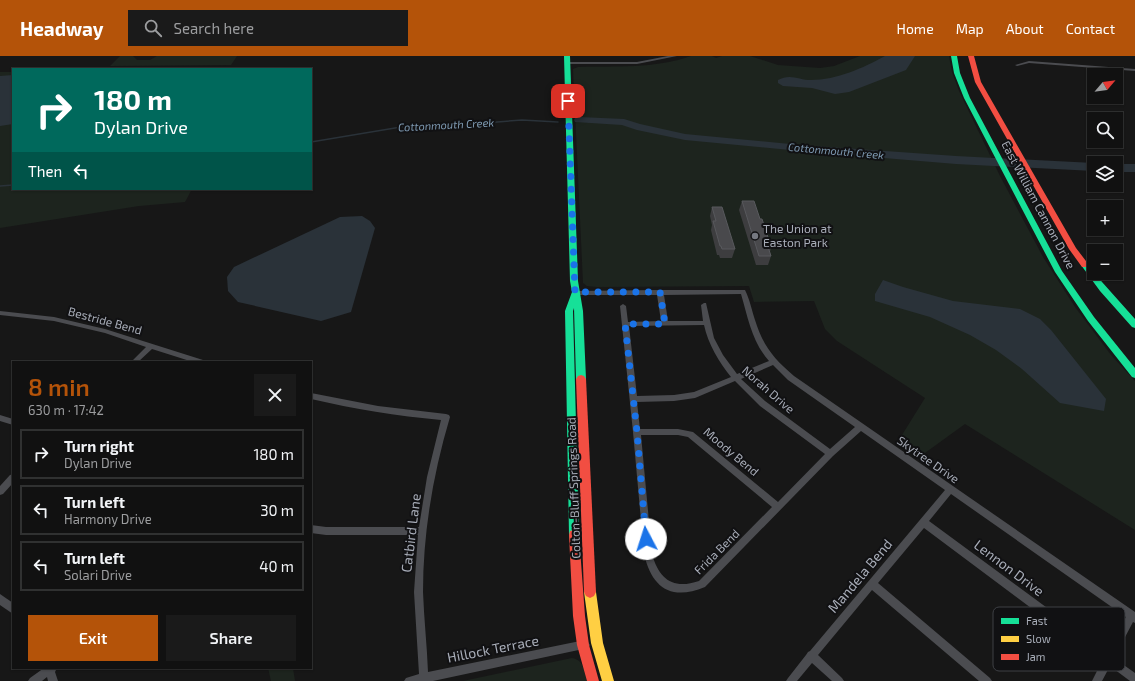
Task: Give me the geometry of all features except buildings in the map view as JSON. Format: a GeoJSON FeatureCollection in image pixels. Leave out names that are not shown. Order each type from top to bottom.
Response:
{"type":"FeatureCollection","features":[{"type":"Feature","properties":{"kind":"street"},"geometry":{"type":"LineString","coordinates":[[567,60],[638,63],[675,56]]}},
{"type":"Feature","properties":{"kind":"street","name":"East William Cannon Drive"},"geometry":{"type":"LineString","coordinates":[[954,56],[962,85],[1059,272],[1074,296],[1108,342],[1135,374]]}},
{"type":"Feature","properties":{"kind":"street","name":"East William Cannon Drive"},"geometry":{"type":"LineString","coordinates":[[971,56],[978,82],[1073,249],[1103,289],[1135,324]]}},
{"type":"Feature","properties":{"kind":"street","name":"Colton-Bluff Springs Road"},"geometry":{"type":"LineString","coordinates":[[567,60],[575,292],[579,311],[589,586],[597,643],[608,681]]}},
{"type":"Feature","properties":{"kind":"street"},"geometry":{"type":"LineString","coordinates":[[1017,65],[1029,62],[1135,70]]}},
{"type":"Feature","properties":{"kind":"street"},"geometry":{"type":"LineString","coordinates":[[575,292],[660,292],[665,324]]}},
{"type":"Feature","properties":{"kind":"street","name":"Colton-Bluff Springs Road"},"geometry":{"type":"LineString","coordinates":[[575,292],[569,311],[574,549],[578,616],[583,645],[593,681]]}},
{"type":"Feature","properties":{"kind":"street","name":"Skytree Drive"},"geometry":{"type":"LineString","coordinates":[[660,292],[743,292],[756,334],[763,349],[791,378],[1119,607]]}},
{"type":"Feature","properties":{"kind":"street","name":"Norah Drive"},"geometry":{"type":"LineString","coordinates":[[704,305],[711,338],[717,351],[736,378],[765,405],[830,454]]}},
{"type":"Feature","properties":{"kind":"street","name":"Frida Bend"},"geometry":{"type":"LineString","coordinates":[[623,306],[637,432],[649,564],[654,574],[669,586],[688,590],[702,584],[830,454],[860,426]]}},
{"type":"Feature","properties":{"kind":"street","name":"Bestride Bend"},"geometry":{"type":"LineString","coordinates":[[0,313],[70,322],[105,331],[198,361]]}},
{"type":"Feature","properties":{"kind":"street"},"geometry":{"type":"LineString","coordinates":[[625,324],[707,323]]}},
{"type":"Feature","properties":{"kind":"street"},"geometry":{"type":"LineString","coordinates":[[135,361],[151,346]]}},
{"type":"Feature","properties":{"kind":"street"},"geometry":{"type":"LineString","coordinates":[[633,399],[674,398],[695,395],[774,362]]}},
{"type":"Feature","properties":{"kind":"street","name":"Catbird Lane"},"geometry":{"type":"LineString","coordinates":[[312,396],[386,412],[446,417],[431,480],[422,531],[419,581],[424,678]]}},
{"type":"Feature","properties":{"kind":"street"},"geometry":{"type":"LineString","coordinates":[[0,418],[12,422]]}},
{"type":"Feature","properties":{"kind":"street","name":"Moody Bend"},"geometry":{"type":"LineString","coordinates":[[637,432],[678,432],[690,434],[778,507]]}},
{"type":"Feature","properties":{"kind":"street"},"geometry":{"type":"LineString","coordinates":[[0,490],[12,479]]}},
{"type":"Feature","properties":{"kind":"street","name":"Mandela Bend"},"geometry":{"type":"LineString","coordinates":[[791,681],[811,655],[950,490]]}},
{"type":"Feature","properties":{"kind":"street","name":"Lennon Drive"},"geometry":{"type":"LineString","coordinates":[[923,522],[1038,607]]}},
{"type":"Feature","properties":{"kind":"street"},"geometry":{"type":"LineString","coordinates":[[312,528],[326,531],[422,531]]}},
{"type":"Feature","properties":{"kind":"street"},"geometry":{"type":"LineString","coordinates":[[872,584],[987,681]]}},
{"type":"Feature","properties":{"kind":"street"},"geometry":{"type":"LineString","coordinates":[[0,599],[12,608]]}},
{"type":"Feature","properties":{"kind":"street"},"geometry":{"type":"LineString","coordinates":[[1125,630],[1133,617]]}},
{"type":"Feature","properties":{"kind":"street","name":"Hillock Terrace"},"geometry":{"type":"LineString","coordinates":[[409,681],[597,643]]}},
{"type":"Feature","properties":{"kind":"street"},"geometry":{"type":"LineString","coordinates":[[811,655],[839,681]]}},
{"type":"Feature","properties":{"kind":"street"},"geometry":{"type":"LineString","coordinates":[[33,681],[51,669],[54,681]]}},
{"type":"Feature","properties":{"kind":"street"},"geometry":{"type":"LineString","coordinates":[[1097,681],[1102,671]]}},
{"type":"Feature","properties":{"kind":"street","name":"Lennon Drive"},"geometry":{"type":"LineString","coordinates":[[1124,671],[1135,679]]}},
{"type":"Feature","properties":{"kind":"shaded area"},"geometry":{"type":"Polygon","coordinates":[[[120,56],[133,56],[137,60],[150,60],[157,56],[237,56],[231,65],[110,66],[120,56]]]}},
{"type":"Feature","properties":{"kind":"shaded area"},"geometry":{"type":"Polygon","coordinates":[[[691,56],[712,56],[716,58],[722,56],[750,56],[778,65],[820,68],[834,66],[860,56],[949,56],[952,72],[959,91],[1000,176],[1043,257],[1075,307],[1111,355],[1135,381],[1135,530],[965,424],[918,458],[897,443],[925,398],[837,341],[825,329],[814,301],[754,302],[749,286],[597,287],[587,286],[583,283],[573,69],[578,67],[621,67],[649,65],[691,56]]]}},
{"type":"Feature","properties":{"kind":"shaded area"},"geometry":{"type":"Polygon","coordinates":[[[885,56],[915,56],[906,70],[849,92],[835,94],[812,88],[783,86],[778,83],[778,80],[787,77],[811,80],[840,76],[868,65],[885,56]]]}},
{"type":"Feature","properties":{"kind":"shaded area"},"geometry":{"type":"Polygon","coordinates":[[[0,72],[12,72],[12,190],[191,190],[185,202],[139,206],[0,228],[0,72]]]}},
{"type":"Feature","properties":{"kind":"shaded area"},"geometry":{"type":"Polygon","coordinates":[[[12,75],[12,124],[0,126],[0,76],[12,75]]]}},
{"type":"Feature","properties":{"kind":"shaded area"},"geometry":{"type":"Polygon","coordinates":[[[362,216],[370,221],[375,228],[351,312],[321,321],[238,302],[228,291],[227,277],[234,267],[340,217],[362,216]]]}},
{"type":"Feature","properties":{"kind":"shaded area"},"geometry":{"type":"Polygon","coordinates":[[[883,280],[953,301],[1020,309],[1040,319],[1051,330],[1106,399],[1104,411],[1060,403],[1022,369],[996,350],[970,335],[930,317],[875,301],[875,294],[883,280]]]}},
{"type":"Feature","properties":{"kind":"shaded area"},"geometry":{"type":"Polygon","coordinates":[[[572,658],[579,661],[581,664],[587,681],[463,681],[572,658]]]}},
{"type":"Feature","properties":{"kind":"shaded area"},"geometry":{"type":"Polygon","coordinates":[[[268,669],[293,669],[295,681],[271,681],[268,669]]]}},
{"type":"Feature","properties":{"kind":"waterway","name":"Cottonmouth Creek"},"geometry":{"type":"LineString","coordinates":[[312,142],[407,126],[421,128],[522,120],[558,122]]}},
{"type":"Feature","properties":{"kind":"waterway","name":"Cottonmouth Creek"},"geometry":{"type":"LineString","coordinates":[[579,120],[624,122],[637,127],[685,137],[800,148],[956,160],[1087,167]]}},
{"type":"Feature","properties":{"kind":"waterway","name":"Cottonmouth Creek"},"geometry":{"type":"LineString","coordinates":[[1123,168],[1135,168]]}},
{"type":"Feature","properties":{"kind":"waterway","name":"Cottonmouth Creek"},"geometry":{"type":"LineString","coordinates":[[0,186],[12,185]]}},
{"type":"Feature","properties":{"kind":"traffic: fast"},"geometry":{"type":"LineString","coordinates":[[567,56],[574,281],[579,311],[581,379]]}},
{"type":"Feature","properties":{"kind":"traffic: fast"},"geometry":{"type":"LineString","coordinates":[[954,56],[957,73],[967,98],[1059,272],[1091,319],[1135,374]]}},
{"type":"Feature","properties":{"kind":"traffic: fast"},"geometry":{"type":"LineString","coordinates":[[1085,265],[1103,289],[1135,325]]}},
{"type":"Feature","properties":{"kind":"traffic: fast"},"geometry":{"type":"LineString","coordinates":[[574,535],[569,311],[575,293]]}},
{"type":"Feature","properties":{"kind":"traffic: slow"},"geometry":{"type":"LineString","coordinates":[[590,592],[597,643],[608,681]]}},
{"type":"Feature","properties":{"kind":"traffic: jam"},"geometry":{"type":"LineString","coordinates":[[971,56],[978,82],[1073,249],[1085,265]]}},
{"type":"Feature","properties":{"kind":"traffic: jam"},"geometry":{"type":"LineString","coordinates":[[581,379],[590,592]]}},
{"type":"Feature","properties":{"kind":"traffic: jam"},"geometry":{"type":"LineString","coordinates":[[574,535],[579,616],[583,645],[593,681]]}},
{"type":"Feature","properties":{"kind":"place","name":"The Union at Easton Park"},"geometry":{"type":"Point","coordinates":[755,236]}},
{"type":"Feature","properties":{"kind":"route"},"geometry":{"type":"LineString","coordinates":[[568,101],[575,292],[660,292],[665,324],[625,324],[637,432],[646,539]]}}]}
